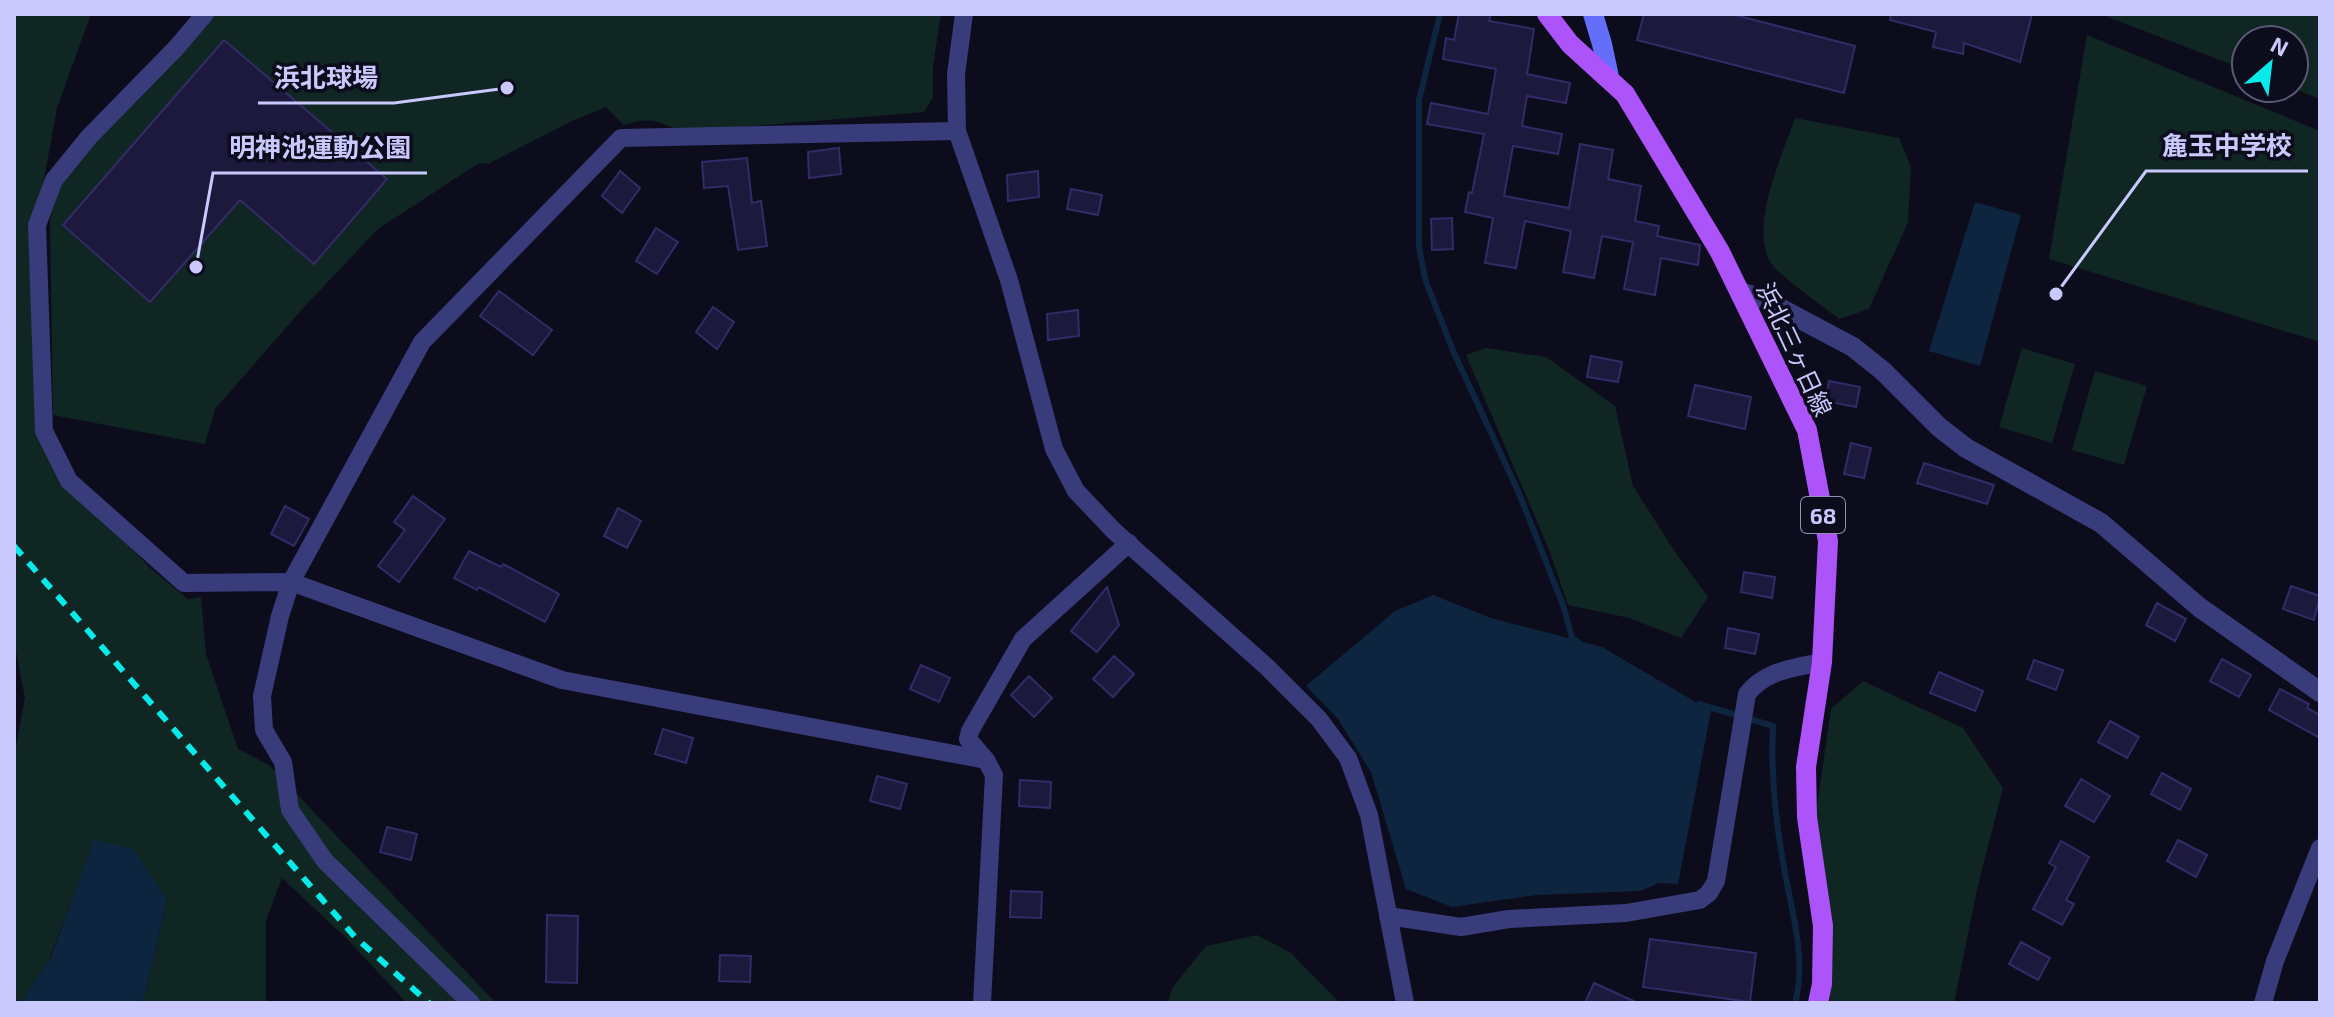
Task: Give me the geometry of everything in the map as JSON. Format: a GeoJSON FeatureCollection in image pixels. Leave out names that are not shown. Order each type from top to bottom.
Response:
{"type":"FeatureCollection","features":[{"type":"Feature","properties":{"kind":"main road","name":"浜北三ヶ日線"},"geometry":{"type":"LineString","coordinates":[[1547,14],[1570,44],[1625,94],[1713,240],[1807,430],[1828,541],[1822,662],[1806,767],[1807,817],[1823,926],[1822,984],[1818,1003]]}},
{"type":"Feature","properties":{"kind":"main road"},"geometry":{"type":"LineString","coordinates":[[1593,14],[1609,77]]}},
{"type":"Feature","properties":{"kind":"street"},"geometry":{"type":"LineString","coordinates":[[205,14],[89,137],[54,180],[37,225],[44,431],[69,481],[184,583],[291,582],[562,680],[986,760]]}},
{"type":"Feature","properties":{"kind":"street"},"geometry":{"type":"LineString","coordinates":[[964,14],[956,74],[957,131],[1009,280],[1054,449],[1076,491],[1289,689],[1319,719],[1348,758],[1369,815],[1382,870],[1405,1003]]}},
{"type":"Feature","properties":{"kind":"street"},"geometry":{"type":"LineString","coordinates":[[471,1003],[325,861],[290,810],[283,762],[264,730],[262,696],[291,582],[422,342],[621,138],[957,131]]}},
{"type":"Feature","properties":{"kind":"street"},"geometry":{"type":"LineString","coordinates":[[1740,292],[1774,305],[1853,347],[1966,448],[2101,523],[2199,607],[2320,692]]}},
{"type":"Feature","properties":{"kind":"street"},"geometry":{"type":"LineString","coordinates":[[982,1003],[994,775],[968,739],[970,731],[1023,639],[1129,543]]}},
{"type":"Feature","properties":{"kind":"street"},"geometry":{"type":"LineString","coordinates":[[1388,916],[1461,927],[1509,919],[1626,913],[1700,900],[1716,881],[1747,694],[1756,683],[1778,671],[1822,662]]}},
{"type":"Feature","properties":{"kind":"street"},"geometry":{"type":"LineString","coordinates":[[2263,1003],[2275,961],[2320,848]]}},
{"type":"Feature","properties":{"kind":"green space"},"geometry":{"type":"Polygon","coordinates":[[[14,14],[91,14],[57,108],[42,190],[36,421],[69,481],[150,568],[188,599],[201,597],[206,654],[238,749],[269,765],[496,1003],[407,1003],[346,938],[282,878],[266,920],[266,1003],[143,1003],[167,899],[95,840],[49,960],[21,1003],[14,1003],[14,757],[25,698],[14,642],[14,14]]]}},
{"type":"Feature","properties":{"kind":"green space"},"geometry":{"type":"Polygon","coordinates":[[[211,14],[941,14],[933,66],[933,98],[924,112],[681,132],[653,121],[624,125],[606,107],[488,164],[479,163],[378,229],[305,306],[215,409],[205,444],[53,415],[50,220],[60,184],[211,14]]]}},
{"type":"Feature","properties":{"kind":"green space"},"geometry":{"type":"Polygon","coordinates":[[[2100,14],[2320,14],[2320,99],[2310,95],[2310,24],[2230,24],[2230,64],[2100,14]]]}},
{"type":"Feature","properties":{"kind":"green space"},"geometry":{"type":"Polygon","coordinates":[[[2087,35],[2230,94],[2230,104],[2254,104],[2320,131],[2320,342],[2049,259],[2087,35]]]}},
{"type":"Feature","properties":{"kind":"green space"},"geometry":{"type":"Polygon","coordinates":[[[1795,118],[1899,138],[1911,167],[1908,222],[1869,309],[1839,319],[1775,268],[1765,248],[1765,211],[1795,118]]]}},
{"type":"Feature","properties":{"kind":"green space"},"geometry":{"type":"Polygon","coordinates":[[[1486,348],[1546,357],[1615,406],[1633,486],[1708,597],[1681,638],[1629,618],[1568,605],[1548,547],[1466,355],[1486,348]]]}},
{"type":"Feature","properties":{"kind":"green space"},"geometry":{"type":"Polygon","coordinates":[[[2022,348],[2075,364],[2052,443],[1999,427],[2022,348]]]}},
{"type":"Feature","properties":{"kind":"green space"},"geometry":{"type":"Polygon","coordinates":[[[2095,371],[2147,386],[2124,465],[2072,450],[2095,371]]]}},
{"type":"Feature","properties":{"kind":"green space"},"geometry":{"type":"Polygon","coordinates":[[[1863,681],[1963,728],[2003,788],[1978,885],[1954,1003],[1830,1001],[1811,848],[1831,709],[1863,681]]]}},
{"type":"Feature","properties":{"kind":"green space"},"geometry":{"type":"Polygon","coordinates":[[[1257,935],[1291,953],[1340,1003],[1168,1003],[1172,988],[1206,946],[1257,935]]]}},
{"type":"Feature","properties":{"kind":"water"},"geometry":{"type":"Polygon","coordinates":[[[1975,202],[2021,215],[1980,366],[1929,351],[1975,202]]]}},
{"type":"Feature","properties":{"kind":"water"},"geometry":{"type":"Polygon","coordinates":[[[1433,595],[1491,618],[1602,647],[1711,711],[1678,884],[1659,883],[1641,891],[1537,895],[1452,907],[1406,889],[1371,772],[1338,719],[1306,686],[1395,611],[1433,595]]]}},
{"type":"Feature","properties":{"kind":"water"},"geometry":{"type":"Polygon","coordinates":[[[94,840],[133,849],[167,899],[143,1003],[21,1003],[51,957],[94,840]]]}},
{"type":"Feature","properties":{"kind":"building"},"geometry":{"type":"Polygon","coordinates":[[[1459,14],[1491,14],[1489,21],[1534,29],[1527,74],[1570,83],[1566,103],[1527,96],[1522,126],[1562,134],[1558,154],[1513,146],[1504,196],[1569,208],[1580,144],[1613,150],[1608,179],[1641,186],[1635,221],[1659,226],[1657,236],[1700,245],[1698,265],[1661,258],[1655,295],[1624,289],[1633,242],[1602,236],[1594,278],[1563,272],[1571,231],[1525,221],[1516,268],[1485,263],[1493,218],[1465,212],[1484,134],[1427,124],[1431,103],[1488,114],[1496,69],[1443,59],[1446,38],[1454,40],[1459,14]]]}},
{"type":"Feature","properties":{"kind":"building"},"geometry":{"type":"Polygon","coordinates":[[[1644,14],[1731,14],[1855,46],[1844,93],[1637,40],[1644,14]]]}},
{"type":"Feature","properties":{"kind":"building"},"geometry":{"type":"Polygon","coordinates":[[[1891,14],[2032,14],[2020,62],[1964,43],[1963,54],[1933,47],[1936,32],[1890,20],[1891,14]]]}},
{"type":"Feature","properties":{"kind":"building"},"geometry":{"type":"Polygon","coordinates":[[[224,40],[387,179],[314,264],[240,200],[150,302],[63,225],[224,40]]]}},
{"type":"Feature","properties":{"kind":"building"},"geometry":{"type":"Polygon","coordinates":[[[839,148],[841,174],[809,178],[808,152],[839,148]]]}},
{"type":"Feature","properties":{"kind":"building"},"geometry":{"type":"Polygon","coordinates":[[[747,158],[752,203],[761,201],[767,246],[738,250],[728,186],[704,188],[702,162],[747,158]]]}},
{"type":"Feature","properties":{"kind":"building"},"geometry":{"type":"Polygon","coordinates":[[[620,171],[640,188],[622,213],[602,196],[620,171]]]}},
{"type":"Feature","properties":{"kind":"building"},"geometry":{"type":"Polygon","coordinates":[[[1038,171],[1039,197],[1008,201],[1007,175],[1038,171]]]}},
{"type":"Feature","properties":{"kind":"building"},"geometry":{"type":"Polygon","coordinates":[[[1071,189],[1102,195],[1098,215],[1067,209],[1071,189]]]}},
{"type":"Feature","properties":{"kind":"building"},"geometry":{"type":"Polygon","coordinates":[[[1452,218],[1453,249],[1432,250],[1431,219],[1452,218]]]}},
{"type":"Feature","properties":{"kind":"building"},"geometry":{"type":"Polygon","coordinates":[[[656,228],[678,242],[657,274],[636,261],[656,228]]]}},
{"type":"Feature","properties":{"kind":"building"},"geometry":{"type":"Polygon","coordinates":[[[499,291],[552,330],[533,355],[480,316],[499,291]]]}},
{"type":"Feature","properties":{"kind":"building"},"geometry":{"type":"Polygon","coordinates":[[[713,307],[734,322],[717,349],[696,332],[713,307]]]}},
{"type":"Feature","properties":{"kind":"building"},"geometry":{"type":"Polygon","coordinates":[[[1078,310],[1079,336],[1048,340],[1047,314],[1078,310]]]}},
{"type":"Feature","properties":{"kind":"building"},"geometry":{"type":"Polygon","coordinates":[[[1591,356],[1622,362],[1618,382],[1587,377],[1591,356]]]}},
{"type":"Feature","properties":{"kind":"building"},"geometry":{"type":"Polygon","coordinates":[[[1829,381],[1860,387],[1856,407],[1825,401],[1829,381]]]}},
{"type":"Feature","properties":{"kind":"building"},"geometry":{"type":"Polygon","coordinates":[[[1695,385],[1751,397],[1745,429],[1688,416],[1695,385]]]}},
{"type":"Feature","properties":{"kind":"building"},"geometry":{"type":"Polygon","coordinates":[[[1851,443],[1871,448],[1864,478],[1844,474],[1851,443]]]}},
{"type":"Feature","properties":{"kind":"building"},"geometry":{"type":"Polygon","coordinates":[[[1924,463],[1994,485],[1987,504],[1917,483],[1924,463]]]}},
{"type":"Feature","properties":{"kind":"building"},"geometry":{"type":"Polygon","coordinates":[[[413,496],[445,519],[399,582],[378,566],[405,530],[394,522],[413,496]]]}},
{"type":"Feature","properties":{"kind":"building"},"geometry":{"type":"Polygon","coordinates":[[[285,506],[309,519],[294,546],[271,534],[285,506]]]}},
{"type":"Feature","properties":{"kind":"building"},"geometry":{"type":"Polygon","coordinates":[[[618,508],[641,521],[627,548],[604,536],[618,508]]]}},
{"type":"Feature","properties":{"kind":"building"},"geometry":{"type":"Polygon","coordinates":[[[469,551],[501,567],[503,564],[559,594],[545,622],[479,587],[477,590],[454,578],[469,551]]]}},
{"type":"Feature","properties":{"kind":"building"},"geometry":{"type":"Polygon","coordinates":[[[1744,572],[1775,577],[1772,598],[1741,592],[1744,572]]]}},
{"type":"Feature","properties":{"kind":"building"},"geometry":{"type":"Polygon","coordinates":[[[2291,586],[2320,596],[2314,620],[2283,609],[2291,586]]]}},
{"type":"Feature","properties":{"kind":"building"},"geometry":{"type":"Polygon","coordinates":[[[1107,587],[1119,625],[1097,652],[1071,631],[1107,587]]]}},
{"type":"Feature","properties":{"kind":"building"},"geometry":{"type":"Polygon","coordinates":[[[2157,603],[2186,619],[2175,641],[2146,625],[2157,603]]]}},
{"type":"Feature","properties":{"kind":"building"},"geometry":{"type":"Polygon","coordinates":[[[1728,628],[1759,634],[1755,654],[1725,648],[1728,628]]]}},
{"type":"Feature","properties":{"kind":"building"},"geometry":{"type":"Polygon","coordinates":[[[1114,656],[1134,674],[1113,697],[1093,679],[1114,656]]]}},
{"type":"Feature","properties":{"kind":"building"},"geometry":{"type":"Polygon","coordinates":[[[2222,659],[2251,675],[2239,697],[2210,681],[2222,659]]]}},
{"type":"Feature","properties":{"kind":"building"},"geometry":{"type":"Polygon","coordinates":[[[2034,660],[2063,670],[2056,690],[2027,679],[2034,660]]]}},
{"type":"Feature","properties":{"kind":"building"},"geometry":{"type":"Polygon","coordinates":[[[921,665],[950,678],[939,702],[910,689],[921,665]]]}},
{"type":"Feature","properties":{"kind":"building"},"geometry":{"type":"Polygon","coordinates":[[[1939,672],[1983,691],[1975,711],[1930,693],[1939,672]]]}},
{"type":"Feature","properties":{"kind":"building"},"geometry":{"type":"Polygon","coordinates":[[[1029,676],[1052,698],[1034,717],[1011,695],[1029,676]]]}},
{"type":"Feature","properties":{"kind":"building"},"geometry":{"type":"Polygon","coordinates":[[[2280,689],[2309,704],[2307,708],[2320,715],[2320,738],[2269,710],[2280,689]]]}},
{"type":"Feature","properties":{"kind":"building"},"geometry":{"type":"Polygon","coordinates":[[[2110,721],[2139,737],[2127,758],[2098,742],[2110,721]]]}},
{"type":"Feature","properties":{"kind":"building"},"geometry":{"type":"Polygon","coordinates":[[[663,729],[693,738],[686,763],[655,754],[663,729]]]}},
{"type":"Feature","properties":{"kind":"building"},"geometry":{"type":"Polygon","coordinates":[[[2162,773],[2191,789],[2180,810],[2151,794],[2162,773]]]}},
{"type":"Feature","properties":{"kind":"building"},"geometry":{"type":"Polygon","coordinates":[[[877,776],[907,784],[900,809],[870,801],[877,776]]]}},
{"type":"Feature","properties":{"kind":"building"},"geometry":{"type":"Polygon","coordinates":[[[2081,779],[2110,796],[2094,822],[2065,806],[2081,779]]]}},
{"type":"Feature","properties":{"kind":"building"},"geometry":{"type":"Polygon","coordinates":[[[1020,780],[1051,782],[1050,808],[1019,806],[1020,780]]]}},
{"type":"Feature","properties":{"kind":"building"},"geometry":{"type":"Polygon","coordinates":[[[387,827],[417,834],[411,860],[380,852],[387,827]]]}},
{"type":"Feature","properties":{"kind":"building"},"geometry":{"type":"Polygon","coordinates":[[[2178,840],[2207,855],[2196,877],[2167,861],[2178,840]]]}},
{"type":"Feature","properties":{"kind":"building"},"geometry":{"type":"Polygon","coordinates":[[[2061,841],[2089,857],[2066,900],[2074,904],[2062,925],[2033,909],[2056,867],[2049,863],[2061,841]]]}},
{"type":"Feature","properties":{"kind":"building"},"geometry":{"type":"Polygon","coordinates":[[[1011,891],[1042,892],[1041,918],[1010,917],[1011,891]]]}},
{"type":"Feature","properties":{"kind":"building"},"geometry":{"type":"Polygon","coordinates":[[[547,915],[578,916],[577,983],[546,982],[547,915]]]}},
{"type":"Feature","properties":{"kind":"building"},"geometry":{"type":"Polygon","coordinates":[[[1650,939],[1756,953],[1750,1002],[1643,987],[1650,939]]]}},
{"type":"Feature","properties":{"kind":"building"},"geometry":{"type":"Polygon","coordinates":[[[2021,942],[2050,958],[2038,980],[2009,964],[2021,942]]]}},
{"type":"Feature","properties":{"kind":"building"},"geometry":{"type":"Polygon","coordinates":[[[720,955],[751,956],[750,982],[719,981],[720,955]]]}},
{"type":"Feature","properties":{"kind":"building"},"geometry":{"type":"Polygon","coordinates":[[[1594,983],[1638,1003],[1585,1003],[1594,983]]]}},
{"type":"Feature","properties":{"kind":"waterway"},"geometry":{"type":"LineString","coordinates":[[1440,14],[1419,100],[1419,247],[1425,279],[1454,353],[1518,491],[1563,605],[1572,638],[1578,642]]}},
{"type":"Feature","properties":{"kind":"waterway"},"geometry":{"type":"LineString","coordinates":[[1699,704],[1773,726],[1777,824],[1798,948],[1795,1003]]}},
{"type":"Feature","properties":{"kind":"railway"},"geometry":{"type":"LineString","coordinates":[[14,546],[355,937],[429,1003]]}},
{"type":"Feature","properties":{"kind":"place","name":"浜北球場"},"geometry":{"type":"Point","coordinates":[507,88]}},
{"type":"Feature","properties":{"kind":"place","name":"明神池運動公園"},"geometry":{"type":"Point","coordinates":[196,267]}},
{"type":"Feature","properties":{"kind":"place","name":"麁玉中学校"},"geometry":{"type":"Point","coordinates":[2056,294]}}]}
